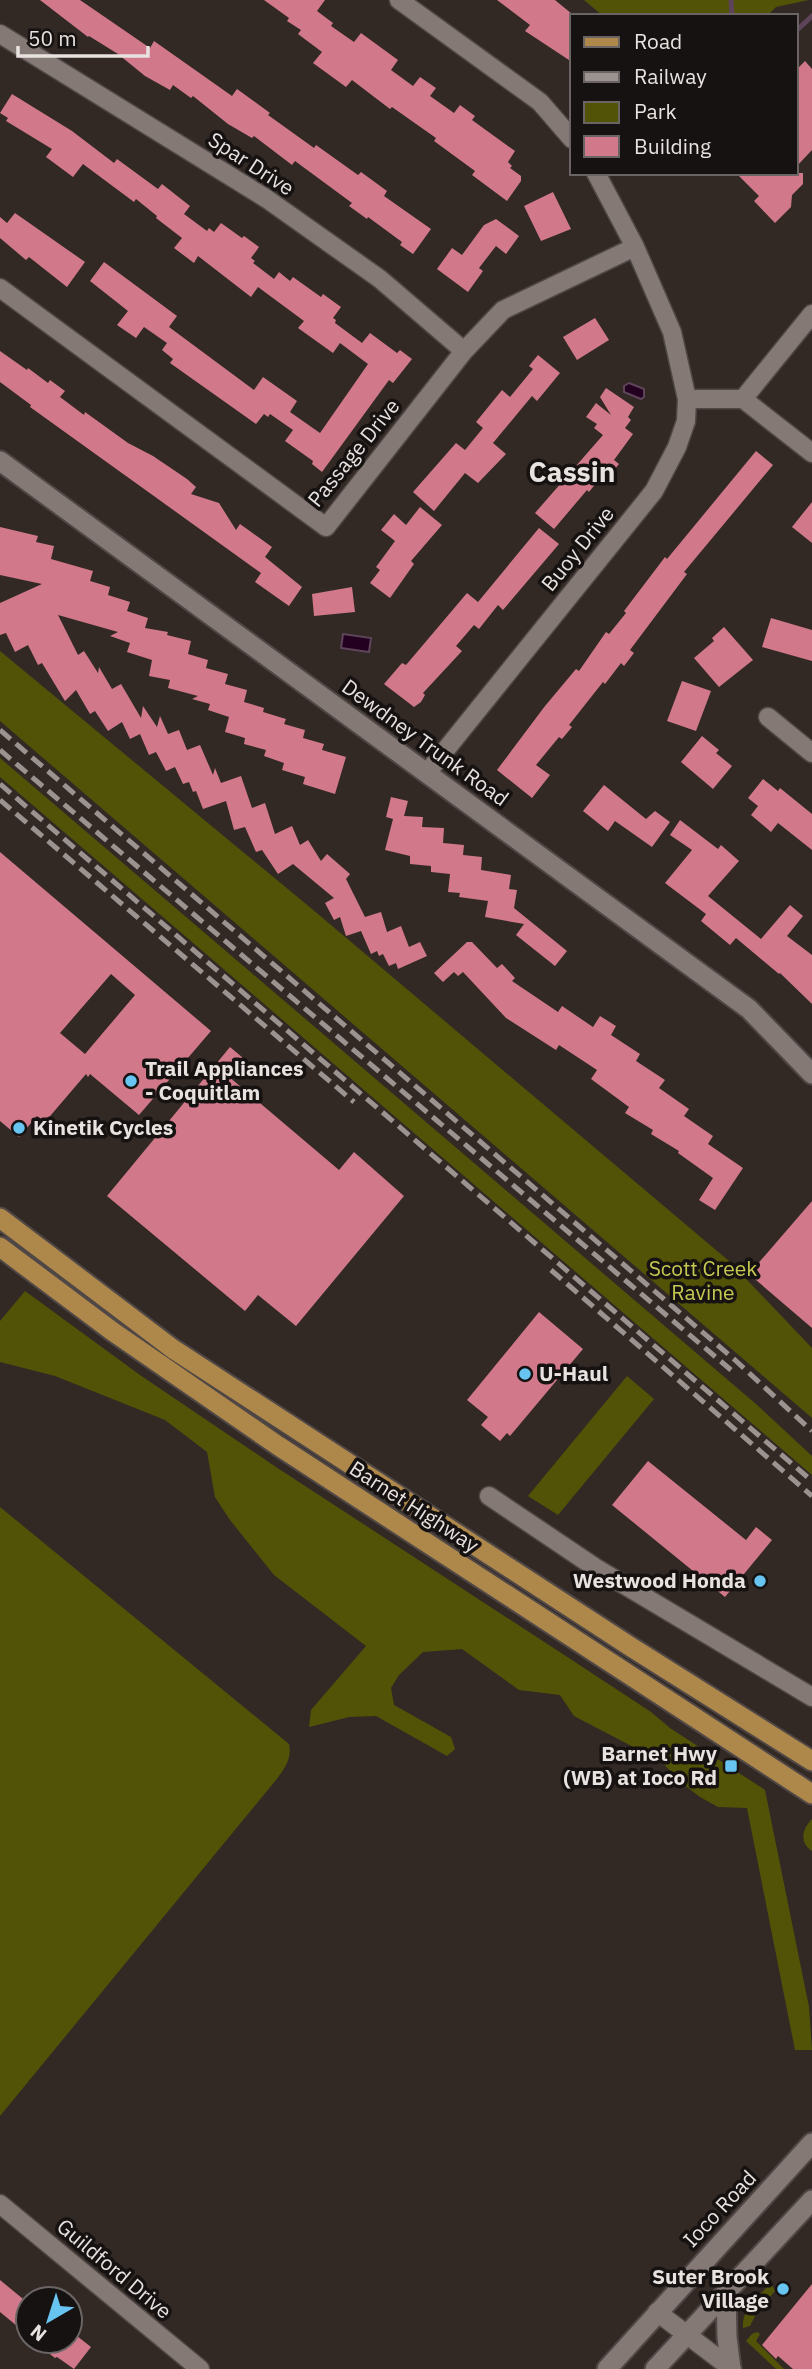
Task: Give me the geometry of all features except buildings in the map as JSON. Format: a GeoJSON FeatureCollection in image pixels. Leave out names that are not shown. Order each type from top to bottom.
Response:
{"type":"FeatureCollection","features":[{"type":"Feature","properties":{"kind":"main road","name":"Dewdney Trunk Road"},"geometry":{"type":"LineString","coordinates":[[0,461],[749,1009],[812,1074]]}},
{"type":"Feature","properties":{"kind":"main road","name":"Barnet Highway"},"geometry":{"type":"LineString","coordinates":[[0,1218],[173,1349],[631,1647],[812,1761]]}},
{"type":"Feature","properties":{"kind":"main road","name":"Barnet Highway"},"geometry":{"type":"LineString","coordinates":[[0,1247],[112,1331],[278,1445],[812,1794]]}},
{"type":"Feature","properties":{"kind":"main road","name":"Ioco Road"},"geometry":{"type":"LineString","coordinates":[[607,2369],[812,2143]]}},
{"type":"Feature","properties":{"kind":"main road"},"geometry":{"type":"LineString","coordinates":[[655,2369],[812,2200]]}},
{"type":"Feature","properties":{"kind":"main road"},"geometry":{"type":"LineString","coordinates":[[726,2293],[731,2369]]}},
{"type":"Feature","properties":{"kind":"street"},"geometry":{"type":"LineString","coordinates":[[399,0],[540,102],[570,137]]}},
{"type":"Feature","properties":{"kind":"street","name":"Spar Drive"},"geometry":{"type":"LineString","coordinates":[[0,34],[267,199],[380,279],[464,351]]}},
{"type":"Feature","properties":{"kind":"street","name":"Buoy Drive"},"geometry":{"type":"LineString","coordinates":[[427,773],[654,491],[677,447],[686,421],[687,400],[672,332],[635,247],[597,175]]}},
{"type":"Feature","properties":{"kind":"street","name":"Passage Drive"},"geometry":{"type":"LineString","coordinates":[[0,288],[326,527],[464,351],[503,310],[635,247]]}},
{"type":"Feature","properties":{"kind":"street"},"geometry":{"type":"LineString","coordinates":[[743,399],[812,314]]}},
{"type":"Feature","properties":{"kind":"street"},"geometry":{"type":"LineString","coordinates":[[687,400],[743,399],[812,453]]}},
{"type":"Feature","properties":{"kind":"street"},"geometry":{"type":"LineString","coordinates":[[768,717],[812,753]]}},
{"type":"Feature","properties":{"kind":"street"},"geometry":{"type":"LineString","coordinates":[[489,1496],[596,1568],[812,1697]]}},
{"type":"Feature","properties":{"kind":"street","name":"Guildford Drive"},"geometry":{"type":"LineString","coordinates":[[0,2204],[200,2369]]}},
{"type":"Feature","properties":{"kind":"street"},"geometry":{"type":"LineString","coordinates":[[657,2312],[731,2369]]}},
{"type":"Feature","properties":{"kind":"green space"},"geometry":{"type":"Polygon","coordinates":[[[584,0],[809,0],[776,7],[769,14],[601,14],[584,0]]]}},
{"type":"Feature","properties":{"kind":"green space","name":"Scott Creek Ravine"},"geometry":{"type":"Polygon","coordinates":[[[0,651],[312,909],[729,1261],[812,1348],[812,1418],[0,721],[0,651]]]}},
{"type":"Feature","properties":{"kind":"green space"},"geometry":{"type":"Polygon","coordinates":[[[0,758],[756,1404],[812,1456],[812,1475],[0,777],[0,758]]]}},
{"type":"Feature","properties":{"kind":"green space"},"geometry":{"type":"Polygon","coordinates":[[[25,1291],[140,1375],[279,1469],[651,1712],[670,1728],[765,1790],[809,2007],[812,2050],[795,2050],[747,1808],[718,1807],[700,1797],[683,1784],[654,1754],[641,1751],[574,1716],[560,1695],[519,1690],[462,1649],[423,1652],[399,1675],[391,1688],[394,1705],[451,1737],[455,1749],[447,1756],[376,1716],[349,1717],[309,1727],[311,1710],[366,1646],[274,1575],[215,1497],[207,1452],[165,1420],[55,1376],[0,1362],[0,1321],[25,1291]]]}},
{"type":"Feature","properties":{"kind":"green space"},"geometry":{"type":"Polygon","coordinates":[[[627,1376],[654,1399],[558,1515],[528,1496],[627,1376]]]}},
{"type":"Feature","properties":{"kind":"green space"},"geometry":{"type":"Polygon","coordinates":[[[0,1507],[289,1744],[290,1754],[276,1780],[0,2116],[0,1507]]]}},
{"type":"Feature","properties":{"kind":"green space"},"geometry":{"type":"Polygon","coordinates":[[[812,1819],[812,1851],[805,1844],[803,1835],[812,1819]]]}},
{"type":"Feature","properties":{"kind":"green space"},"geometry":{"type":"Polygon","coordinates":[[[771,2283],[775,2291],[757,2312],[750,2326],[743,2328],[748,2309],[771,2283]]]}},
{"type":"Feature","properties":{"kind":"green space"},"geometry":{"type":"Polygon","coordinates":[[[757,2332],[760,2334],[756,2341],[784,2369],[776,2369],[746,2341],[757,2332]]]}},
{"type":"Feature","properties":{"kind":"shaded area"},"geometry":{"type":"Polygon","coordinates":[[[629,383],[644,389],[644,397],[641,399],[624,392],[624,386],[629,383]]]}},
{"type":"Feature","properties":{"kind":"shaded area"},"geometry":{"type":"Polygon","coordinates":[[[343,634],[371,638],[369,652],[341,648],[343,634]]]}},
{"type":"Feature","properties":{"kind":"waterway"},"geometry":{"type":"LineString","coordinates":[[731,0],[732,14]]}},
{"type":"Feature","properties":{"kind":"waterway"},"geometry":{"type":"LineString","coordinates":[[798,29],[812,16]]}},
{"type":"Feature","properties":{"kind":"railway"},"geometry":{"type":"LineString","coordinates":[[0,730],[735,1360],[812,1431]]}},
{"type":"Feature","properties":{"kind":"railway"},"geometry":{"type":"LineString","coordinates":[[0,750],[731,1370]]}},
{"type":"Feature","properties":{"kind":"railway"},"geometry":{"type":"LineString","coordinates":[[0,784],[812,1481]]}},
{"type":"Feature","properties":{"kind":"railway"},"geometry":{"type":"LineString","coordinates":[[0,800],[354,1102]]}},
{"type":"Feature","properties":{"kind":"railway"},"geometry":{"type":"LineString","coordinates":[[551,1270],[812,1496]]}},
{"type":"Feature","properties":{"kind":"place","name":"Trail Appliances - Coquitlam"},"geometry":{"type":"Point","coordinates":[131,1081]}},
{"type":"Feature","properties":{"kind":"place","name":"Kinetik Cycles"},"geometry":{"type":"Point","coordinates":[19,1128]}},
{"type":"Feature","properties":{"kind":"place","name":"U-Haul"},"geometry":{"type":"Point","coordinates":[525,1374]}},
{"type":"Feature","properties":{"kind":"place","name":"Westwood Honda"},"geometry":{"type":"Point","coordinates":[760,1581]}},
{"type":"Feature","properties":{"kind":"place","name":"Barnet Hwy (WB) at Ioco Rd"},"geometry":{"type":"Point","coordinates":[731,1766]}},
{"type":"Feature","properties":{"kind":"place","name":"Suter Brook Village"},"geometry":{"type":"Point","coordinates":[783,2289]}},
{"type":"Feature","properties":{"kind":"district","name":"Cassin"},"geometry":{"type":"Point","coordinates":[572,472]}}]}
